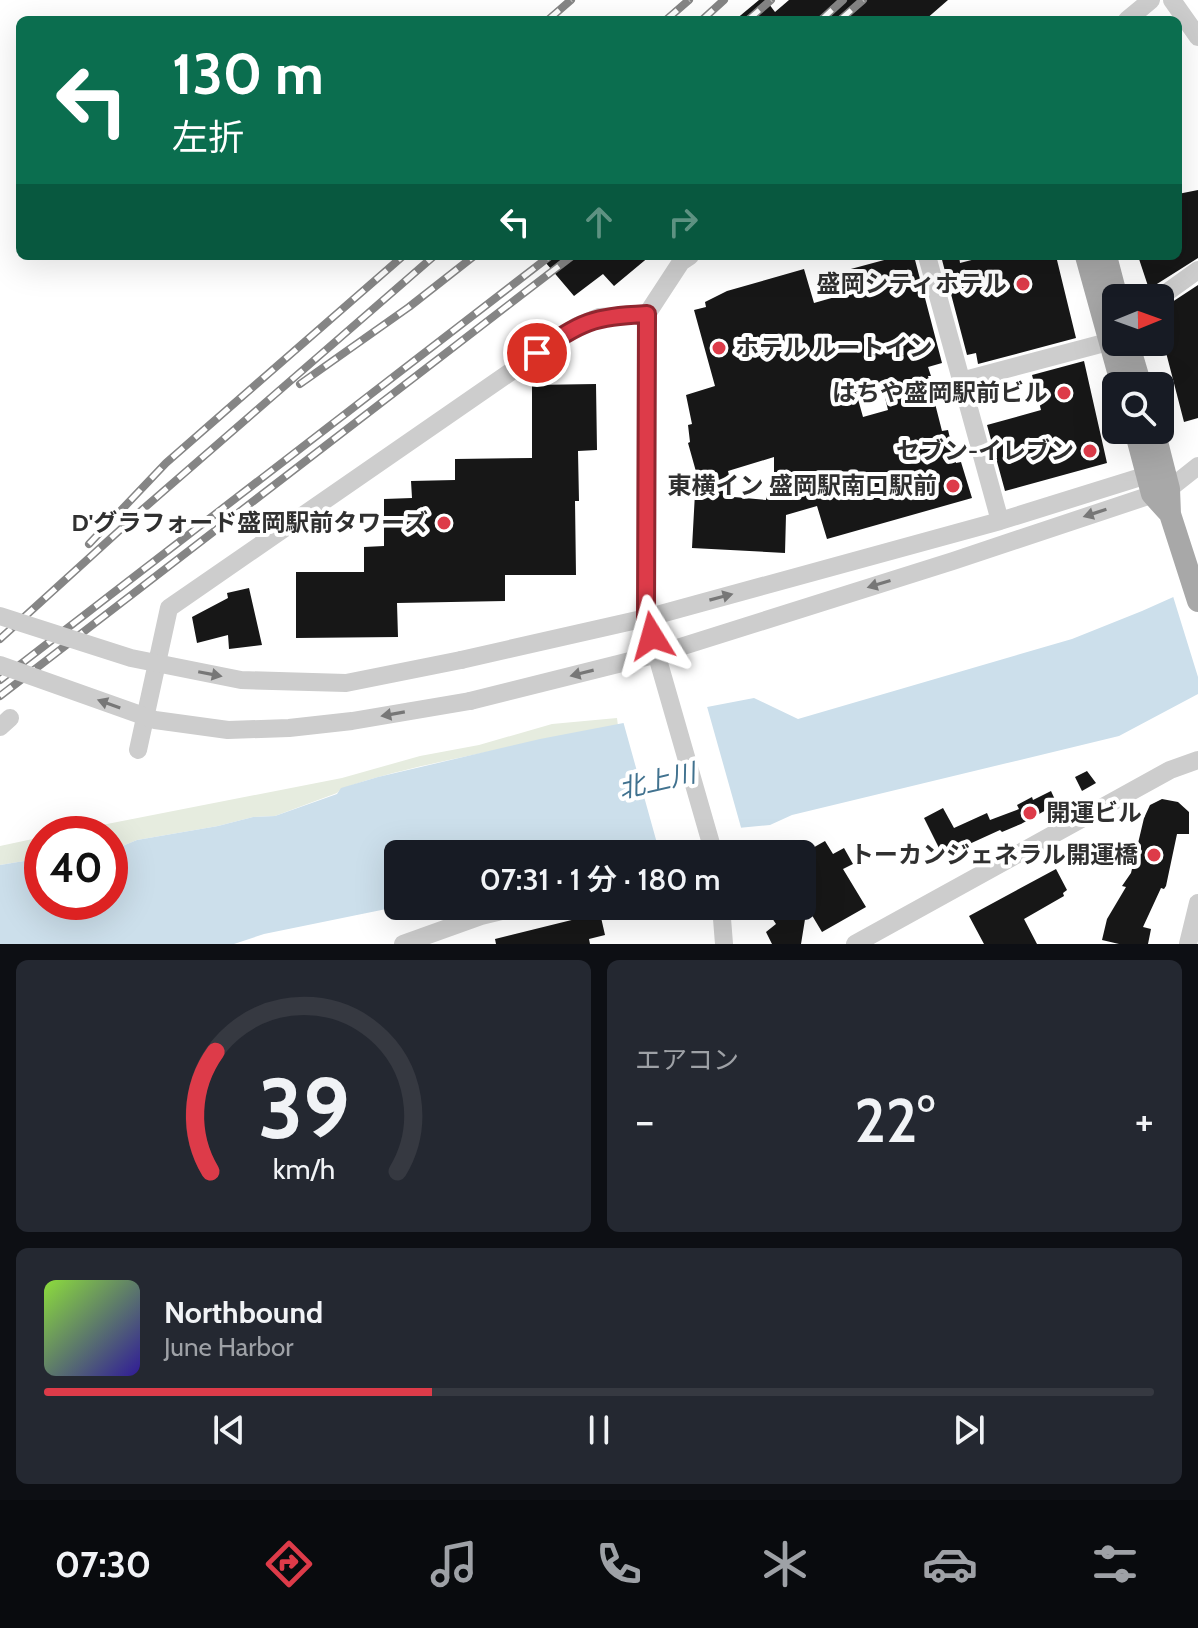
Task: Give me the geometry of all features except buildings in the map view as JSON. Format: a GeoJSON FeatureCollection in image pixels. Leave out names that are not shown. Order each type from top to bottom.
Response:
{"type":"FeatureCollection","features":[{"type":"Feature","properties":{"kind":"main road"},"geometry":{"type":"LineString","coordinates":[[1087,260],[1102,299]]}},
{"type":"Feature","properties":{"kind":"main road"},"geometry":{"type":"LineString","coordinates":[[1107,260],[1113,284]]}},
{"type":"Feature","properties":{"kind":"main road"},"geometry":{"type":"LineString","coordinates":[[1141,444],[1159,482],[1198,601]]}},
{"type":"Feature","properties":{"kind":"main road"},"geometry":{"type":"LineString","coordinates":[[1155,444],[1159,482]]}},
{"type":"Feature","properties":{"kind":"street"},"geometry":{"type":"LineString","coordinates":[[1132,16],[1151,0]]}},
{"type":"Feature","properties":{"kind":"street"},"geometry":{"type":"LineString","coordinates":[[1172,0],[1198,37]]}},
{"type":"Feature","properties":{"kind":"street"},"geometry":{"type":"LineString","coordinates":[[684,260],[647,314],[646,618],[710,840]]}},
{"type":"Feature","properties":{"kind":"street"},"geometry":{"type":"LineString","coordinates":[[928,260],[1000,521]]}},
{"type":"Feature","properties":{"kind":"street"},"geometry":{"type":"LineString","coordinates":[[1174,287],[1198,270]]}},
{"type":"Feature","properties":{"kind":"street"},"geometry":{"type":"LineString","coordinates":[[138,750],[169,608],[577,326],[599,317],[647,314]]}},
{"type":"Feature","properties":{"kind":"street"},"geometry":{"type":"LineString","coordinates":[[961,381],[1102,346]]}},
{"type":"Feature","properties":{"kind":"street"},"geometry":{"type":"LineString","coordinates":[[0,665],[155,720],[228,730],[289,728],[352,721],[470,701],[658,654],[953,561],[1198,465]]}},
{"type":"Feature","properties":{"kind":"street"},"geometry":{"type":"LineString","coordinates":[[0,616],[131,658],[241,680],[346,683],[646,618],[1000,521],[1159,482]]}},
{"type":"Feature","properties":{"kind":"street"},"geometry":{"type":"LineString","coordinates":[[855,944],[1159,776],[1198,760]]}},
{"type":"Feature","properties":{"kind":"street"},"geometry":{"type":"LineString","coordinates":[[1188,944],[1198,903]]}},
{"type":"Feature","properties":{"kind":"street"},"geometry":{"type":"LineString","coordinates":[[403,944],[470,920]]}},
{"type":"Feature","properties":{"kind":"street"},"geometry":{"type":"LineString","coordinates":[[722,920],[724,944]]}},
{"type":"Feature","properties":{"kind":"shaded area"},"geometry":{"type":"Polygon","coordinates":[[[617,718],[618,726],[382,776],[275,816],[253,817],[128,844],[128,820],[342,778],[552,724],[617,718]]]}},
{"type":"Feature","properties":{"kind":"shaded area"},"geometry":{"type":"Polygon","coordinates":[[[24,841],[24,861],[0,865],[0,846],[24,841]]]}},
{"type":"Feature","properties":{"kind":"water","name":"北上川"},"geometry":{"type":"Polygon","coordinates":[[[1198,586],[1198,694],[1119,736],[792,815],[770,825],[738,828],[698,840],[384,840],[384,909],[264,934],[234,944],[0,944],[0,865],[24,861],[24,920],[128,920],[128,844],[137,840],[253,817],[275,816],[337,794],[341,788],[378,777],[540,739],[754,698],[798,719],[1072,639],[1198,586]]]}},
{"type":"Feature","properties":{"kind":"pier"},"geometry":{"type":"Polygon","coordinates":[[[1198,582],[1198,677],[1172,593],[1198,582]]]}},
{"type":"Feature","properties":{"kind":"pier"},"geometry":{"type":"Polygon","coordinates":[[[706,703],[742,831],[710,840],[656,840],[623,721],[706,703]]]}},
{"type":"Feature","properties":{"kind":"railway"},"geometry":{"type":"LineString","coordinates":[[553,16],[571,0]]}},
{"type":"Feature","properties":{"kind":"railway"},"geometry":{"type":"LineString","coordinates":[[671,16],[689,0]]}},
{"type":"Feature","properties":{"kind":"railway"},"geometry":{"type":"LineString","coordinates":[[706,16],[724,0]]}},
{"type":"Feature","properties":{"kind":"railway"},"geometry":{"type":"LineString","coordinates":[[753,16],[771,0]]}},
{"type":"Feature","properties":{"kind":"railway"},"geometry":{"type":"LineString","coordinates":[[825,16],[843,0]]}},
{"type":"Feature","properties":{"kind":"railway"},"geometry":{"type":"LineString","coordinates":[[845,16],[863,0]]}},
{"type":"Feature","properties":{"kind":"railway"},"geometry":{"type":"LineString","coordinates":[[89,544],[166,463],[398,260]]}},
{"type":"Feature","properties":{"kind":"railway"},"geometry":{"type":"LineString","coordinates":[[0,639],[143,509],[429,260]]}},
{"type":"Feature","properties":{"kind":"railway"},"geometry":{"type":"LineString","coordinates":[[300,384],[409,307],[469,260]]}},
{"type":"Feature","properties":{"kind":"railway"},"geometry":{"type":"LineString","coordinates":[[0,680],[545,260]]}},
{"type":"Feature","properties":{"kind":"railway"},"geometry":{"type":"LineString","coordinates":[[0,696],[567,260]]}},
{"type":"Feature","properties":{"kind":"place","name":"盛岡シティホテル"},"geometry":{"type":"Point","coordinates":[1023,284]}},
{"type":"Feature","properties":{"kind":"place","name":"ホテル ルートイン"},"geometry":{"type":"Point","coordinates":[719,348]}},
{"type":"Feature","properties":{"kind":"place","name":"はちや盛岡駅前ビル"},"geometry":{"type":"Point","coordinates":[1064,393]}},
{"type":"Feature","properties":{"kind":"place","name":"セブン-イレブン"},"geometry":{"type":"Point","coordinates":[1090,451]}},
{"type":"Feature","properties":{"kind":"place","name":"東横イン 盛岡駅南口駅前"},"geometry":{"type":"Point","coordinates":[953,486]}},
{"type":"Feature","properties":{"kind":"place","name":"D'グラフォード盛岡駅前タワーズ"},"geometry":{"type":"Point","coordinates":[444,523]}},
{"type":"Feature","properties":{"kind":"place","name":"開運ビル"},"geometry":{"type":"Point","coordinates":[1030,813]}},
{"type":"Feature","properties":{"kind":"place","name":"トーカンジェネラル開運橋"},"geometry":{"type":"Point","coordinates":[1154,855]}},
{"type":"Feature","properties":{"kind":"route"},"geometry":{"type":"LineString","coordinates":[[537,353],[577,326],[599,317],[647,314],[646,618],[652,636]]}}]}
